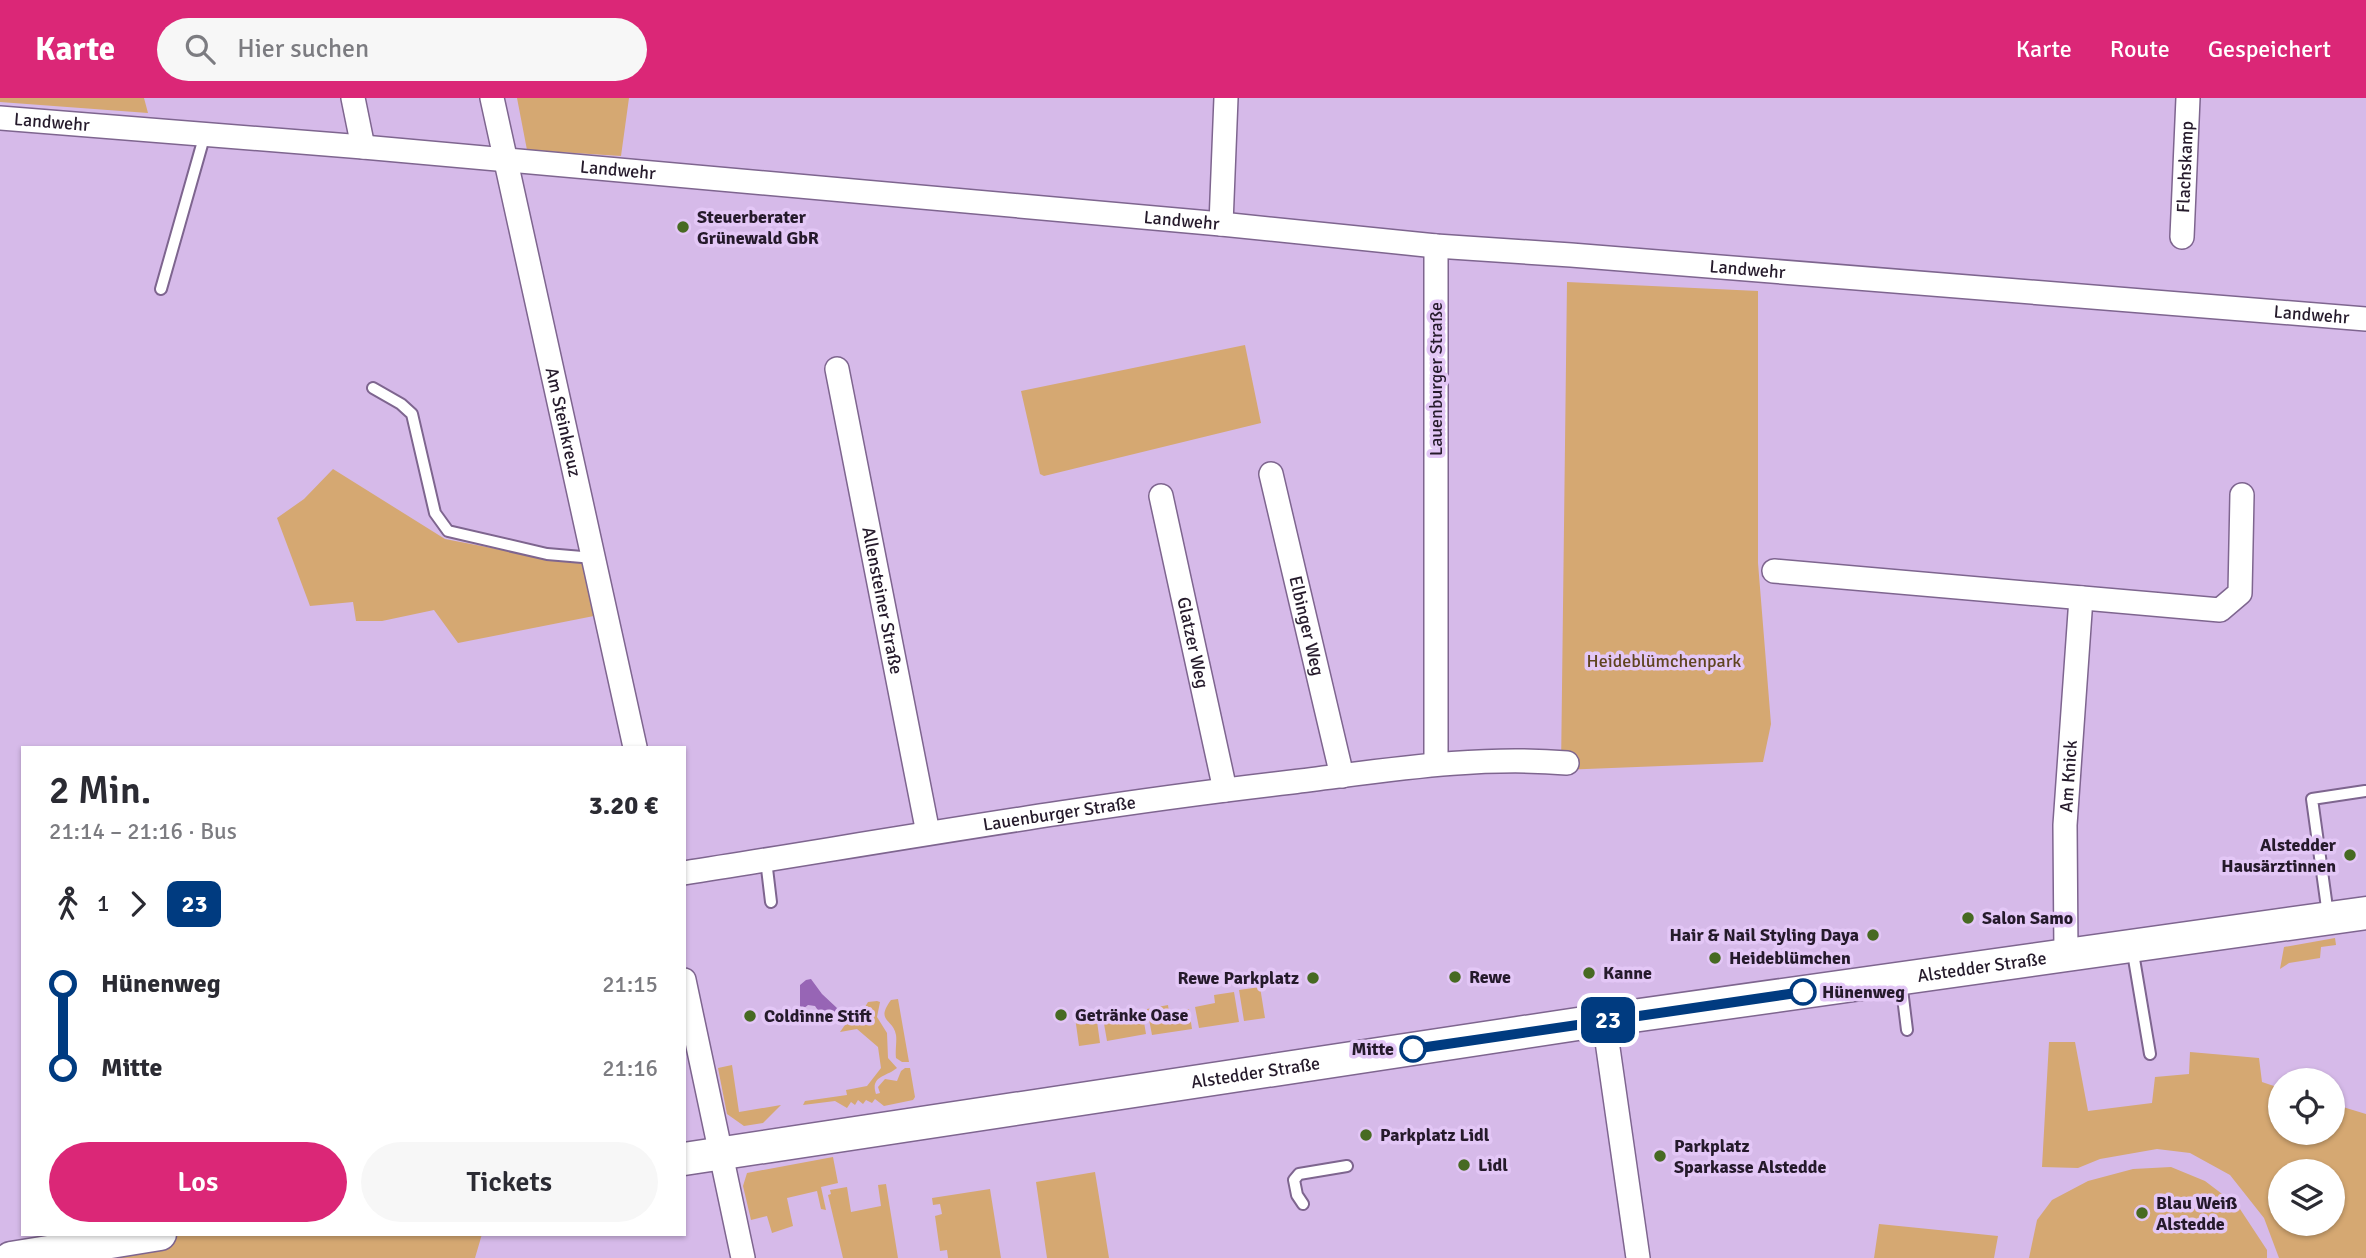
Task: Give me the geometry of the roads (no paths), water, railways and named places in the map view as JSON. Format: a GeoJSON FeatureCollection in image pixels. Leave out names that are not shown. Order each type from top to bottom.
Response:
{"type":"FeatureCollection","features":[{"type":"Feature","properties":{"kind":"street"},"geometry":{"type":"LineString","coordinates":[[353,98],[363,147]]}},
{"type":"Feature","properties":{"kind":"street","name":"Am Steinkreuz"},"geometry":{"type":"LineString","coordinates":[[492,98],[635,746]]}},
{"type":"Feature","properties":{"kind":"street"},"geometry":{"type":"LineString","coordinates":[[1221,224],[1226,98]]}},
{"type":"Feature","properties":{"kind":"street","name":"Flachskamp"},"geometry":{"type":"LineString","coordinates":[[2182,237],[2188,98]]}},
{"type":"Feature","properties":{"kind":"street","name":"Landwehr"},"geometry":{"type":"LineString","coordinates":[[0,118],[363,147],[1221,224],[1436,246],[2366,319]]}},
{"type":"Feature","properties":{"kind":"street","name":"Lauenburger Straße"},"geometry":{"type":"LineString","coordinates":[[1436,246],[1436,763]]}},
{"type":"Feature","properties":{"kind":"street","name":"Allensteiner Straße"},"geometry":{"type":"LineString","coordinates":[[836,369],[928,833]]}},
{"type":"Feature","properties":{"kind":"street","name":"Elbinger Weg"},"geometry":{"type":"LineString","coordinates":[[1271,474],[1342,776]]}},
{"type":"Feature","properties":{"kind":"street"},"geometry":{"type":"LineString","coordinates":[[1774,571],[2220,610],[2240,593],[2242,495]]}},
{"type":"Feature","properties":{"kind":"street","name":"Glatzer Weg"},"geometry":{"type":"LineString","coordinates":[[1161,496],[1225,790]]}},
{"type":"Feature","properties":{"kind":"street","name":"Am Knick"},"geometry":{"type":"LineString","coordinates":[[2067,954],[2065,825],[2081,598]]}},
{"type":"Feature","properties":{"kind":"street","name":"Lauenburger Straße"},"geometry":{"type":"LineString","coordinates":[[686,873],[928,833],[1436,763],[1567,763]]}},
{"type":"Feature","properties":{"kind":"street","name":"Alstedder Straße"},"geometry":{"type":"LineString","coordinates":[[686,1159],[1604,1020],[2366,913]]}},
{"type":"Feature","properties":{"kind":"street"},"geometry":{"type":"LineString","coordinates":[[686,989],[743,1258]]}},
{"type":"Feature","properties":{"kind":"street"},"geometry":{"type":"LineString","coordinates":[[1604,1020],[1638,1258]]}},
{"type":"Feature","properties":{"kind":"street"},"geometry":{"type":"LineString","coordinates":[[11,1258],[148,1236]]}},
{"type":"Feature","properties":{"kind":"lane"},"geometry":{"type":"LineString","coordinates":[[160,289],[205,134]]}},
{"type":"Feature","properties":{"kind":"lane"},"geometry":{"type":"LineString","coordinates":[[373,388],[401,404],[412,414],[435,513],[448,531],[547,554],[594,558]]}},
{"type":"Feature","properties":{"kind":"lane"},"geometry":{"type":"LineString","coordinates":[[2329,918],[2312,799],[2365,791]]}},
{"type":"Feature","properties":{"kind":"lane"},"geometry":{"type":"LineString","coordinates":[[766,860],[771,902]]}},
{"type":"Feature","properties":{"kind":"lane"},"geometry":{"type":"LineString","coordinates":[[2132,945],[2150,1054]]}},
{"type":"Feature","properties":{"kind":"lane"},"geometry":{"type":"LineString","coordinates":[[1900,978],[1908,1030]]}},
{"type":"Feature","properties":{"kind":"lane"},"geometry":{"type":"LineString","coordinates":[[1303,1204],[1297,1195],[1294,1180],[1299,1174],[1347,1166]]}},
{"type":"Feature","properties":{"kind":"place","name":"Steuerberater Grünewald GbR"},"geometry":{"type":"Point","coordinates":[683,227]}},
{"type":"Feature","properties":{"kind":"place","name":"Alstedder Hausärztinnen"},"geometry":{"type":"Point","coordinates":[2350,855]}},
{"type":"Feature","properties":{"kind":"place","name":"Salon Samo"},"geometry":{"type":"Point","coordinates":[1968,918]}},
{"type":"Feature","properties":{"kind":"place","name":"Hair & Nail Styling Daya"},"geometry":{"type":"Point","coordinates":[1873,935]}},
{"type":"Feature","properties":{"kind":"place","name":"Heideblümchen"},"geometry":{"type":"Point","coordinates":[1715,958]}},
{"type":"Feature","properties":{"kind":"place","name":"Kanne"},"geometry":{"type":"Point","coordinates":[1589,973]}},
{"type":"Feature","properties":{"kind":"place","name":"Rewe"},"geometry":{"type":"Point","coordinates":[1455,977]}},
{"type":"Feature","properties":{"kind":"place","name":"Rewe Parkplatz"},"geometry":{"type":"Point","coordinates":[1313,978]}},
{"type":"Feature","properties":{"kind":"place","name":"Hünenweg"},"geometry":{"type":"Point","coordinates":[1803,992]}},
{"type":"Feature","properties":{"kind":"place","name":"Getränke Oase"},"geometry":{"type":"Point","coordinates":[1061,1015]}},
{"type":"Feature","properties":{"kind":"place","name":"Coldinne Stift"},"geometry":{"type":"Point","coordinates":[750,1016]}},
{"type":"Feature","properties":{"kind":"place","name":"Mitte"},"geometry":{"type":"Point","coordinates":[1413,1049]}},
{"type":"Feature","properties":{"kind":"place","name":"Parkplatz Lidl"},"geometry":{"type":"Point","coordinates":[1366,1135]}},
{"type":"Feature","properties":{"kind":"place","name":"Parkplatz Sparkasse Alstedde"},"geometry":{"type":"Point","coordinates":[1660,1156]}},
{"type":"Feature","properties":{"kind":"place","name":"Lidl"},"geometry":{"type":"Point","coordinates":[1464,1165]}},
{"type":"Feature","properties":{"kind":"place","name":"Blau Weiß Alstedde"},"geometry":{"type":"Point","coordinates":[2142,1213]}},
{"type":"Feature","properties":{"kind":"park label","name":"Heideblümchenpark"},"geometry":{"type":"Point","coordinates":[1664,661]}}]}
